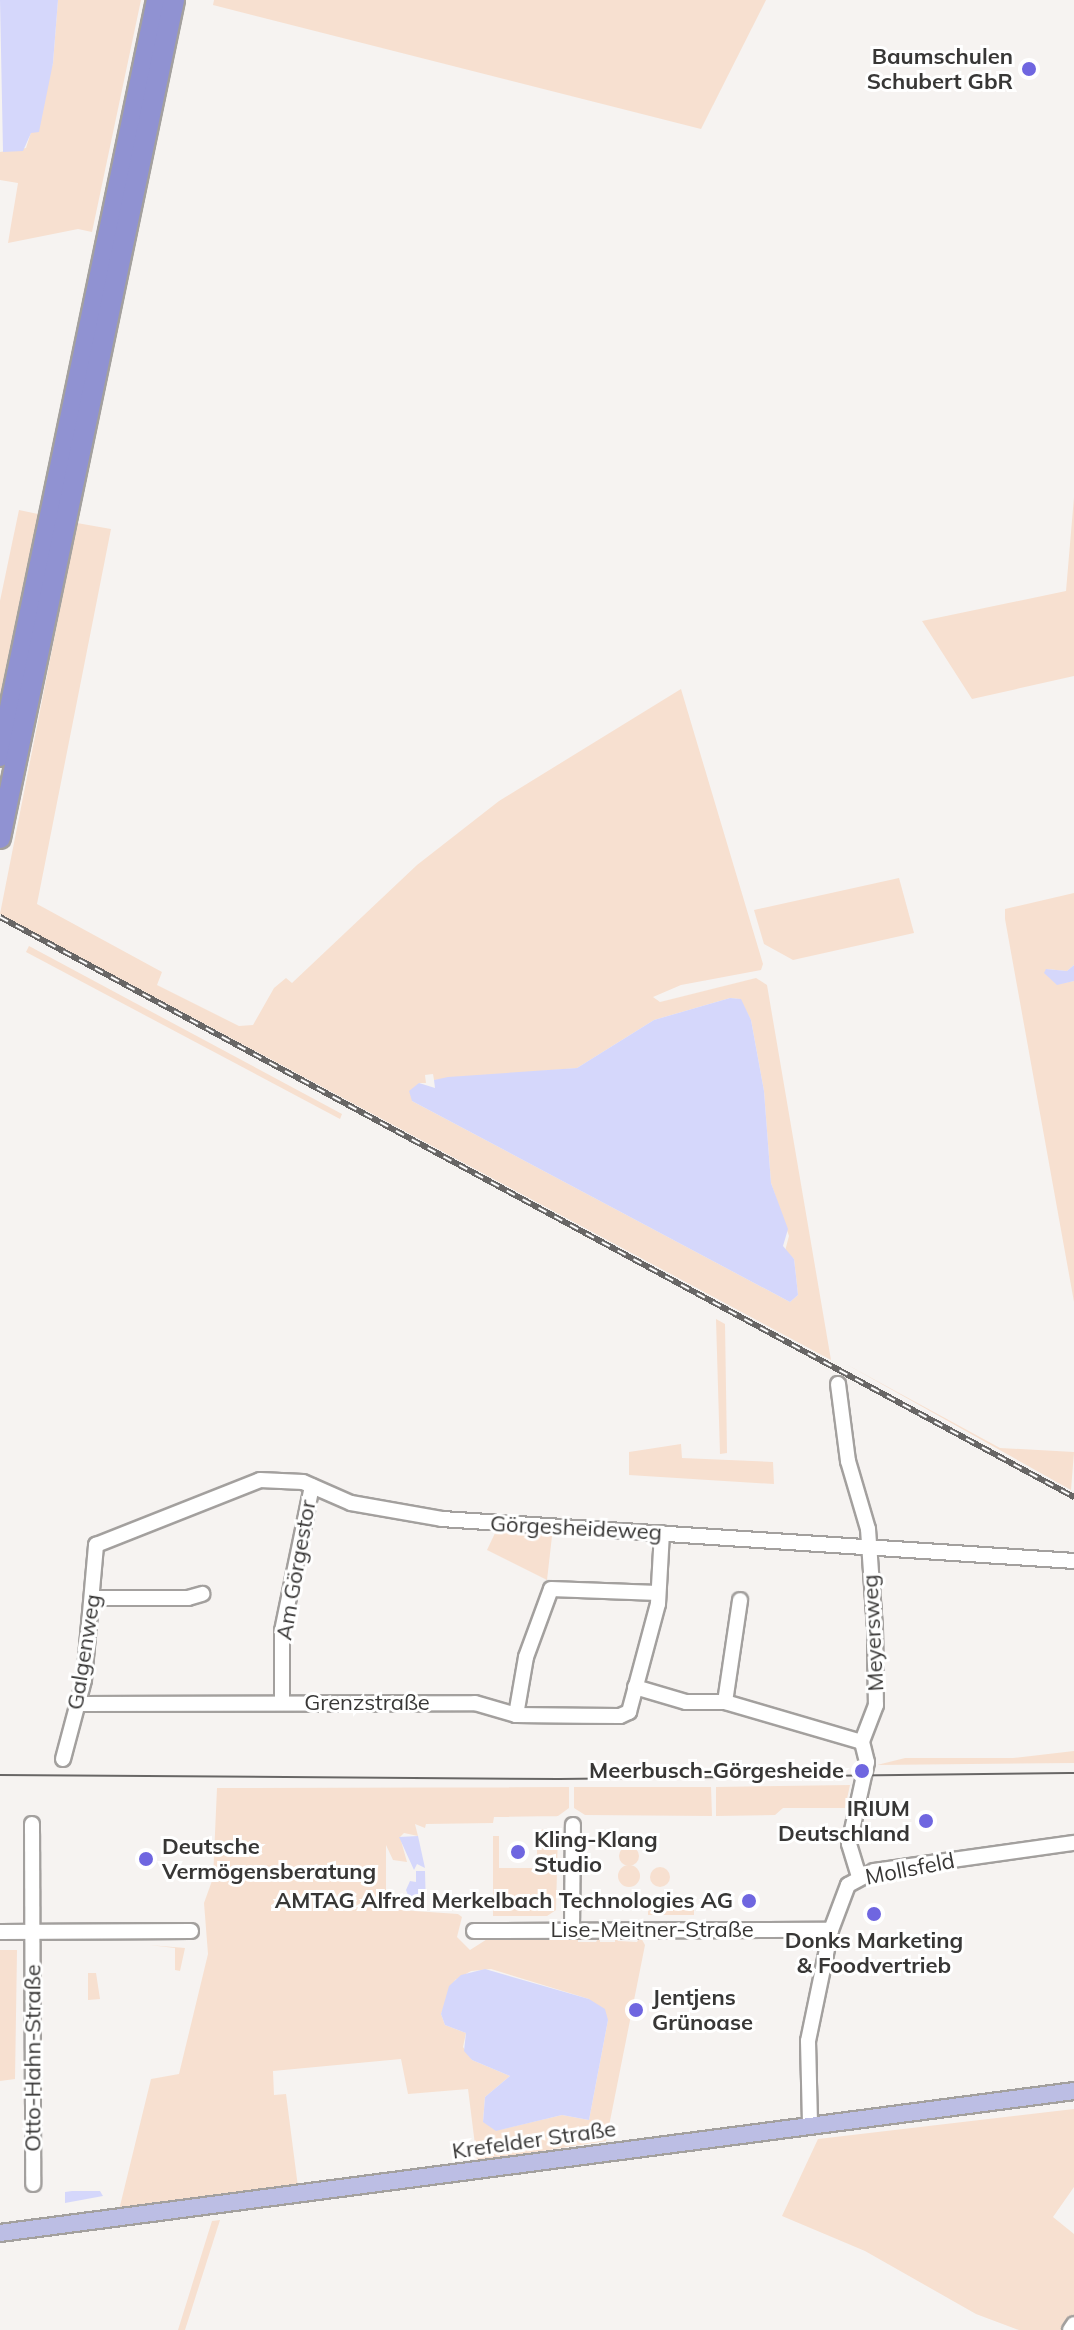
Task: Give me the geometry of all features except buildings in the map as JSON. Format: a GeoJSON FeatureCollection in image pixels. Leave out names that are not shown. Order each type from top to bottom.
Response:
{"type":"FeatureCollection","features":[{"type":"Feature","properties":{"kind":"highway"},"geometry":{"type":"LineString","coordinates":[[0,756],[157,0]]}},
{"type":"Feature","properties":{"kind":"highway"},"geometry":{"type":"LineString","coordinates":[[0,838],[175,6]]}},
{"type":"Feature","properties":{"kind":"main road","name":"Krefelder Straße"},"geometry":{"type":"LineString","coordinates":[[0,2233],[810,2123],[1074,2091]]}},
{"type":"Feature","properties":{"kind":"street","name":"Meyersweg"},"geometry":{"type":"LineString","coordinates":[[838,1384],[848,1461],[869,1545],[876,1705],[862,1742],[867,1762],[849,1844],[859,1876]]}},
{"type":"Feature","properties":{"kind":"street","name":"Görgesheideweg"},"geometry":{"type":"LineString","coordinates":[[96,1545],[243,1485],[277,1479],[312,1486],[351,1503],[442,1519],[1074,1561]]}},
{"type":"Feature","properties":{"kind":"street","name":"Am Görgestor"},"geometry":{"type":"LineString","coordinates":[[282,1703],[282,1631],[312,1486]]}},
{"type":"Feature","properties":{"kind":"street"},"geometry":{"type":"LineString","coordinates":[[662,1533],[658,1593],[635,1687],[686,1702],[725,1702],[862,1742]]}},
{"type":"Feature","properties":{"kind":"street","name":"Galgenweg"},"geometry":{"type":"LineString","coordinates":[[63,1759],[78,1704],[94,1598],[96,1545]]}},
{"type":"Feature","properties":{"kind":"street"},"geometry":{"type":"LineString","coordinates":[[516,1715],[526,1657],[551,1589],[658,1593]]}},
{"type":"Feature","properties":{"kind":"street"},"geometry":{"type":"LineString","coordinates":[[94,1598],[188,1598],[202,1594]]}},
{"type":"Feature","properties":{"kind":"street"},"geometry":{"type":"LineString","coordinates":[[725,1702],[740,1600]]}},
{"type":"Feature","properties":{"kind":"street","name":"Grenzstraße"},"geometry":{"type":"LineString","coordinates":[[78,1704],[475,1703],[516,1715],[620,1716],[629,1712],[635,1687]]}},
{"type":"Feature","properties":{"kind":"street","name":"Otto-Hahn-Straße"},"geometry":{"type":"LineString","coordinates":[[32,1824],[33,2184]]}},
{"type":"Feature","properties":{"kind":"street"},"geometry":{"type":"LineString","coordinates":[[572,1930],[573,1825]]}},
{"type":"Feature","properties":{"kind":"street","name":"Mollsfeld"},"geometry":{"type":"LineString","coordinates":[[810,2123],[808,2041],[840,1898],[859,1876],[1074,1843]]}},
{"type":"Feature","properties":{"kind":"street","name":"Lise-Meitner-Straße"},"geometry":{"type":"LineString","coordinates":[[474,1931],[831,1930]]}},
{"type":"Feature","properties":{"kind":"street","name":"Otto-Hahn-Straße"},"geometry":{"type":"LineString","coordinates":[[0,1932],[191,1931]]}},
{"type":"Feature","properties":{"kind":"street"},"geometry":{"type":"LineString","coordinates":[[1070,2330],[1074,2324]]}},
{"type":"Feature","properties":{"kind":"shaded area"},"geometry":{"type":"Polygon","coordinates":[[[58,0],[141,0],[92,232],[78,229],[8,243],[18,183],[0,180],[0,152],[26,148],[53,63],[58,0]]]}},
{"type":"Feature","properties":{"kind":"shaded area"},"geometry":{"type":"Polygon","coordinates":[[[214,0],[766,0],[701,129],[213,5],[214,0]]]}},
{"type":"Feature","properties":{"kind":"shaded area"},"geometry":{"type":"Polygon","coordinates":[[[1074,497],[1074,676],[972,699],[922,621],[1066,591],[1074,497]]]}},
{"type":"Feature","properties":{"kind":"shaded area"},"geometry":{"type":"Polygon","coordinates":[[[19,510],[38,514],[0,696],[0,601],[19,510]]]}},
{"type":"Feature","properties":{"kind":"shaded area"},"geometry":{"type":"Polygon","coordinates":[[[77,523],[111,529],[37,904],[162,972],[157,985],[239,1026],[253,1025],[274,988],[286,978],[292,983],[417,865],[499,801],[681,689],[763,964],[761,970],[681,985],[653,997],[660,1002],[756,978],[767,985],[831,1360],[0,914],[77,523]],[[730,998],[654,1020],[577,1068],[434,1080],[433,1074],[425,1075],[426,1083],[419,1083],[412,1101],[790,1302],[798,1295],[794,1259],[785,1251],[789,1236],[771,1183],[764,1091],[751,1020],[740,999],[730,998]]]}},
{"type":"Feature","properties":{"kind":"shaded area"},"geometry":{"type":"Polygon","coordinates":[[[899,878],[914,933],[793,960],[764,944],[754,910],[899,878]]]}},
{"type":"Feature","properties":{"kind":"shaded area"},"geometry":{"type":"Polygon","coordinates":[[[1074,893],[1074,965],[1067,971],[1046,969],[1057,984],[1074,981],[1074,1302],[1005,909],[1074,893]]]}},
{"type":"Feature","properties":{"kind":"shaded area"},"geometry":{"type":"Polygon","coordinates":[[[29,946],[342,1114],[340,1119],[26,952],[29,946]]]}},
{"type":"Feature","properties":{"kind":"shaded area"},"geometry":{"type":"Polygon","coordinates":[[[716,1319],[725,1324],[727,1453],[720,1454],[716,1319]]]}},
{"type":"Feature","properties":{"kind":"shaded area"},"geometry":{"type":"Polygon","coordinates":[[[844,1363],[1000,1448],[1074,1452],[1071,1490],[844,1363]]]}},
{"type":"Feature","properties":{"kind":"shaded area"},"geometry":{"type":"Polygon","coordinates":[[[681,1444],[682,1458],[773,1462],[774,1484],[629,1475],[629,1452],[681,1444]]]}},
{"type":"Feature","properties":{"kind":"shaded area"},"geometry":{"type":"Polygon","coordinates":[[[496,1531],[552,1536],[547,1580],[487,1550],[496,1531]]]}},
{"type":"Feature","properties":{"kind":"shaded area"},"geometry":{"type":"Polygon","coordinates":[[[1074,1751],[1074,1763],[877,1765],[905,1758],[1013,1758],[1074,1751]]]}},
{"type":"Feature","properties":{"kind":"shaded area"},"geometry":{"type":"Polygon","coordinates":[[[850,1785],[845,1808],[783,1808],[775,1815],[716,1816],[716,1787],[850,1785]]]}},
{"type":"Feature","properties":{"kind":"shaded area"},"geometry":{"type":"Polygon","coordinates":[[[569,1787],[569,1808],[558,1816],[494,1817],[493,1823],[426,1824],[425,1828],[415,1824],[418,1836],[404,1833],[400,1837],[407,1862],[393,1860],[386,1845],[386,1909],[458,1914],[462,1917],[457,1937],[470,1950],[492,1936],[578,1936],[578,1942],[596,1942],[600,1936],[600,1942],[615,1942],[615,1936],[618,1941],[637,1942],[640,1936],[645,1945],[606,2141],[477,2161],[468,2089],[408,2094],[401,2059],[273,2071],[274,2095],[286,2094],[298,2187],[119,2210],[151,2079],[179,2074],[208,1954],[204,1903],[213,1878],[217,1788],[569,1787]],[[491,1969],[471,1971],[455,1980],[441,2014],[445,2025],[466,2033],[463,2047],[472,2060],[510,2076],[485,2097],[483,2121],[503,2129],[562,2115],[589,2120],[608,2020],[589,1999],[491,1969]]]}},
{"type":"Feature","properties":{"kind":"shaded area"},"geometry":{"type":"Polygon","coordinates":[[[574,1787],[711,1787],[712,1816],[585,1815],[574,1808],[574,1787]]]}},
{"type":"Feature","properties":{"kind":"shaded area"},"geometry":{"type":"Polygon","coordinates":[[[537,1829],[558,1831],[556,1910],[547,1916],[493,1916],[493,1836],[499,1836],[499,1868],[537,1868],[537,1829]]]}},
{"type":"Feature","properties":{"kind":"shaded area"},"geometry":{"type":"Polygon","coordinates":[[[629,1846],[636,1849],[639,1856],[636,1863],[629,1866],[622,1863],[619,1856],[622,1849],[629,1846]]]}},
{"type":"Feature","properties":{"kind":"shaded area"},"geometry":{"type":"Polygon","coordinates":[[[629,1865],[640,1876],[629,1887],[618,1876],[629,1865]]]}},
{"type":"Feature","properties":{"kind":"shaded area"},"geometry":{"type":"Polygon","coordinates":[[[656,1867],[664,1867],[670,1877],[664,1887],[656,1887],[650,1881],[650,1873],[656,1867]]]}},
{"type":"Feature","properties":{"kind":"shaded area"},"geometry":{"type":"Polygon","coordinates":[[[648,1910],[694,1910],[694,1915],[648,1915],[648,1910]]]}},
{"type":"Feature","properties":{"kind":"shaded area"},"geometry":{"type":"Polygon","coordinates":[[[149,1945],[185,1948],[180,1971],[175,1970],[175,1948],[149,1945]]]}},
{"type":"Feature","properties":{"kind":"shaded area"},"geometry":{"type":"Polygon","coordinates":[[[0,1950],[17,1950],[15,2079],[0,2081],[0,1950]]]}},
{"type":"Feature","properties":{"kind":"shaded area"},"geometry":{"type":"Polygon","coordinates":[[[88,1973],[96,1973],[100,1999],[88,2000],[88,1973]]]}},
{"type":"Feature","properties":{"kind":"shaded area"},"geometry":{"type":"Polygon","coordinates":[[[1074,2109],[1074,2187],[1053,2217],[1074,2234],[1074,2316],[1062,2330],[1019,2330],[976,2314],[865,2251],[782,2216],[818,2139],[1074,2109]]]}},
{"type":"Feature","properties":{"kind":"shaded area"},"geometry":{"type":"Polygon","coordinates":[[[220,2220],[185,2330],[178,2330],[212,2221],[220,2220]]]}},
{"type":"Feature","properties":{"kind":"water"},"geometry":{"type":"Polygon","coordinates":[[[0,0],[58,0],[53,63],[39,132],[31,133],[23,151],[3,152],[0,0]]]}},
{"type":"Feature","properties":{"kind":"water"},"geometry":{"type":"Polygon","coordinates":[[[1074,965],[1074,981],[1057,985],[1044,973],[1046,969],[1067,971],[1074,965]]]}},
{"type":"Feature","properties":{"kind":"water"},"geometry":{"type":"Polygon","coordinates":[[[730,998],[741,999],[751,1020],[764,1091],[771,1183],[788,1229],[783,1246],[794,1259],[798,1295],[790,1302],[412,1101],[409,1091],[419,1083],[435,1088],[434,1080],[448,1077],[577,1068],[654,1020],[730,998]]]}},
{"type":"Feature","properties":{"kind":"water"},"geometry":{"type":"Polygon","coordinates":[[[418,1836],[425,1868],[417,1864],[414,1870],[399,1837],[418,1836]]]}},
{"type":"Feature","properties":{"kind":"water"},"geometry":{"type":"Polygon","coordinates":[[[416,1871],[425,1871],[426,1910],[414,1910],[406,1890],[410,1881],[416,1882],[416,1871]]]}},
{"type":"Feature","properties":{"kind":"water"},"geometry":{"type":"Polygon","coordinates":[[[485,1969],[589,1999],[605,2009],[608,2020],[589,2120],[562,2115],[496,2131],[483,2122],[485,2097],[510,2076],[472,2060],[464,2051],[466,2033],[445,2025],[441,2014],[449,1986],[461,1975],[485,1969]]]}},
{"type":"Feature","properties":{"kind":"water"},"geometry":{"type":"Polygon","coordinates":[[[100,2191],[103,2196],[65,2203],[65,2192],[100,2191]]]}},
{"type":"Feature","properties":{"kind":"tram line"},"geometry":{"type":"LineString","coordinates":[[0,1775],[559,1779],[1074,1773]]}},
{"type":"Feature","properties":{"kind":"railway"},"geometry":{"type":"LineString","coordinates":[[0,917],[1074,1497]]}},
{"type":"Feature","properties":{"kind":"place","name":"Baumschulen Schubert GbR"},"geometry":{"type":"Point","coordinates":[1029,69]}},
{"type":"Feature","properties":{"kind":"place","name":"Meerbusch-Görgesheide"},"geometry":{"type":"Point","coordinates":[862,1771]}},
{"type":"Feature","properties":{"kind":"place","name":"IRIUM Deutschland"},"geometry":{"type":"Point","coordinates":[926,1821]}},
{"type":"Feature","properties":{"kind":"place","name":"Kling-Klang Studio"},"geometry":{"type":"Point","coordinates":[518,1852]}},
{"type":"Feature","properties":{"kind":"place","name":"Deutsche Vermögensberatung"},"geometry":{"type":"Point","coordinates":[146,1859]}},
{"type":"Feature","properties":{"kind":"place","name":"AMTAG Alfred Merkelbach Technologies AG"},"geometry":{"type":"Point","coordinates":[749,1901]}},
{"type":"Feature","properties":{"kind":"place","name":"Donks Marketing & Foodvertrieb"},"geometry":{"type":"Point","coordinates":[874,1914]}},
{"type":"Feature","properties":{"kind":"place","name":"Jentjens Grünoase"},"geometry":{"type":"Point","coordinates":[636,2010]}}]}
